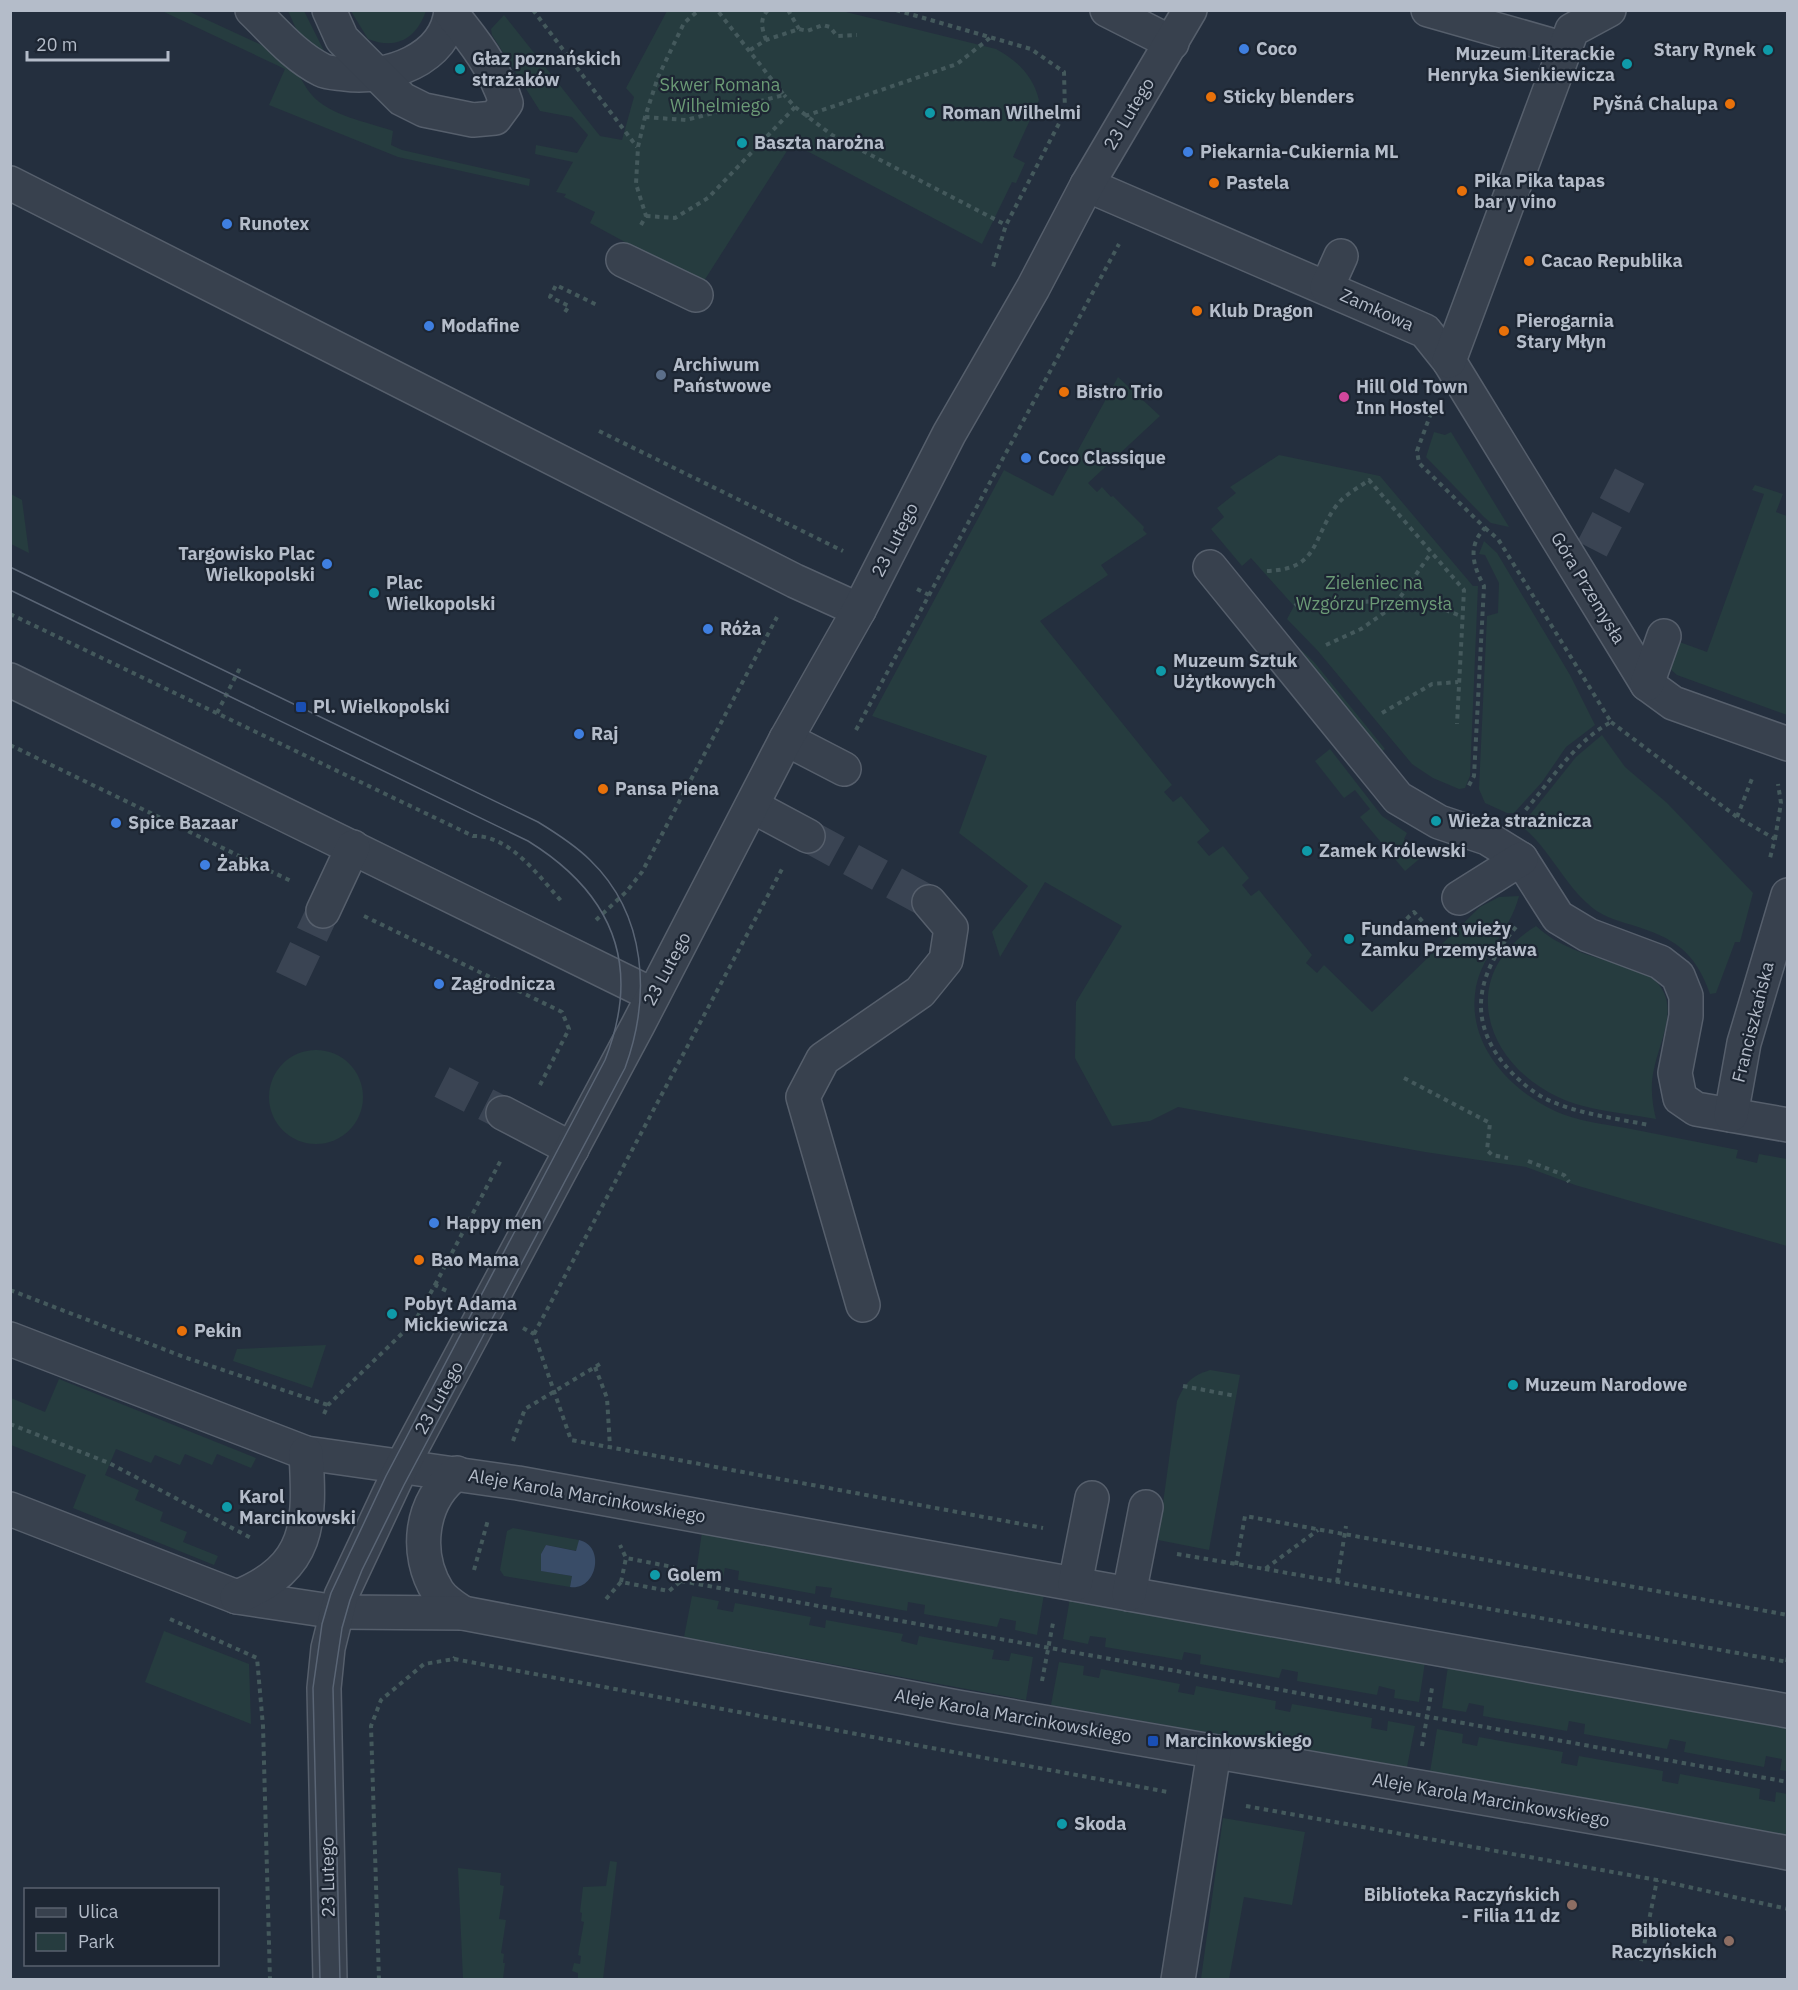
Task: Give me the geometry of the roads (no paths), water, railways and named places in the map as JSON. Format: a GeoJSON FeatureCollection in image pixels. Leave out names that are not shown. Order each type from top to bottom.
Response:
{"type":"FeatureCollection","features":[{"type":"Feature","properties":{"kind":"street"},"geometry":{"type":"LineString","coordinates":[[252,10],[299,56],[324,71],[377,76],[407,65],[428,53],[442,36],[452,11]]}},
{"type":"Feature","properties":{"kind":"street"},"geometry":{"type":"LineString","coordinates":[[329,10],[342,39],[402,99],[424,110],[473,120],[495,118],[506,103],[500,83],[478,45],[452,11]]}},
{"type":"Feature","properties":{"kind":"street"},"geometry":{"type":"LineString","coordinates":[[1107,10],[1172,43]]}},
{"type":"Feature","properties":{"kind":"street","name":"23 Lutego"},"geometry":{"type":"LineString","coordinates":[[330,1980],[324,1688],[328,1648],[337,1612],[353,1566],[402,1466],[572,1149],[786,739],[859,610],[949,434],[1033,288],[1087,185],[1190,10]]}},
{"type":"Feature","properties":{"kind":"street"},"geometry":{"type":"LineString","coordinates":[[1428,10],[1565,49]]}},
{"type":"Feature","properties":{"kind":"street"},"geometry":{"type":"LineString","coordinates":[[1449,361],[1572,30],[1609,10]]}},
{"type":"Feature","properties":{"kind":"street"},"geometry":{"type":"LineString","coordinates":[[10,183],[795,581],[859,610]]}},
{"type":"Feature","properties":{"kind":"street","name":"Zamkowa"},"geometry":{"type":"LineString","coordinates":[[1087,185],[1425,331],[1449,361]]}},
{"type":"Feature","properties":{"kind":"street"},"geometry":{"type":"LineString","coordinates":[[629,247],[696,295]]}},
{"type":"Feature","properties":{"kind":"street"},"geometry":{"type":"LineString","coordinates":[[1327,287],[1341,256]]}},
{"type":"Feature","properties":{"kind":"street","name":"Góra Przemysła"},"geometry":{"type":"LineString","coordinates":[[1449,361],[1586,561],[1647,684],[1673,702],[1788,744]]}},
{"type":"Feature","properties":{"kind":"street"},"geometry":{"type":"LineString","coordinates":[[1210,567],[1398,798],[1438,822],[1487,838],[1521,859],[1558,917],[1588,935],[1660,962],[1678,976],[1686,996],[1686,1016],[1675,1073],[1680,1098],[1696,1109],[1788,1125]]}},
{"type":"Feature","properties":{"kind":"street"},"geometry":{"type":"LineString","coordinates":[[1647,684],[1664,636]]}},
{"type":"Feature","properties":{"kind":"street"},"geometry":{"type":"LineString","coordinates":[[10,680],[653,995]]}},
{"type":"Feature","properties":{"kind":"street"},"geometry":{"type":"LineString","coordinates":[[786,739],[841,767]]}},
{"type":"Feature","properties":{"kind":"street"},"geometry":{"type":"LineString","coordinates":[[752,806],[805,834]]}},
{"type":"Feature","properties":{"kind":"street"},"geometry":{"type":"LineString","coordinates":[[326,905],[353,847]]}},
{"type":"Feature","properties":{"kind":"street"},"geometry":{"type":"LineString","coordinates":[[1459,898],[1521,859]]}},
{"type":"Feature","properties":{"kind":"street","name":"Franciszkańska"},"geometry":{"type":"LineString","coordinates":[[1731,1115],[1744,1043],[1788,894]]}},
{"type":"Feature","properties":{"kind":"street"},"geometry":{"type":"LineString","coordinates":[[863,1305],[803,1097],[823,1059],[920,992],[946,960],[951,928],[929,902]]}},
{"type":"Feature","properties":{"kind":"street"},"geometry":{"type":"LineString","coordinates":[[512,1118],[572,1149]]}},
{"type":"Feature","properties":{"kind":"street","name":"Aleje Karola Marcinkowskiego"},"geometry":{"type":"LineString","coordinates":[[10,1339],[306,1453],[500,1479],[1788,1711]]}},
{"type":"Feature","properties":{"kind":"street"},"geometry":{"type":"LineString","coordinates":[[237,1597],[262,1587],[289,1561],[300,1546],[306,1524],[308,1502],[306,1453]]}},
{"type":"Feature","properties":{"kind":"street"},"geometry":{"type":"LineString","coordinates":[[457,1473],[444,1482],[430,1507],[423,1543],[426,1566],[438,1593],[463,1613]]}},
{"type":"Feature","properties":{"kind":"street"},"geometry":{"type":"LineString","coordinates":[[1075,1584],[1092,1498]]}},
{"type":"Feature","properties":{"kind":"street"},"geometry":{"type":"LineString","coordinates":[[1129,1594],[1146,1507]]}},
{"type":"Feature","properties":{"kind":"street","name":"Aleje Karola Marcinkowskiego"},"geometry":{"type":"LineString","coordinates":[[10,1509],[237,1597],[337,1612],[463,1613],[957,1707],[1788,1853]]}},
{"type":"Feature","properties":{"kind":"street"},"geometry":{"type":"LineString","coordinates":[[1178,1980],[1214,1752]]}},
{"type":"Feature","properties":{"kind":"water"},"geometry":{"type":"Polygon","coordinates":[[[579,1540],[593,1550],[595,1559],[595,1567],[587,1582],[570,1587],[572,1576],[541,1571],[541,1554],[546,1545],[576,1551],[579,1540]]]}},
{"type":"Feature","properties":{"kind":"tunnel"},"geometry":{"type":"LineString","coordinates":[[1592,549],[1637,462]]}},
{"type":"Feature","properties":{"kind":"tunnel"},"geometry":{"type":"LineString","coordinates":[[808,836],[929,902]]}},
{"type":"Feature","properties":{"kind":"tunnel"},"geometry":{"type":"LineString","coordinates":[[291,979],[323,911]]}},
{"type":"Feature","properties":{"kind":"tunnel"},"geometry":{"type":"LineString","coordinates":[[442,1082],[503,1113]]}},
{"type":"Feature","properties":{"kind":"tram line"},"geometry":{"type":"LineString","coordinates":[[10,567],[538,822],[572,844],[590,860],[609,882],[623,906],[633,931],[639,958],[639,1013],[625,1068],[404,1485],[362,1570],[342,1628],[333,1688],[340,1980]]}},
{"type":"Feature","properties":{"kind":"tram line"},"geometry":{"type":"LineString","coordinates":[[10,590],[528,841],[557,861],[581,884],[599,908],[612,934],[619,962],[621,993],[616,1025],[605,1060],[386,1476],[331,1593],[322,1624],[313,1688],[320,1980]]}},
{"type":"Feature","properties":{"kind":"place","name":"Coco"},"geometry":{"type":"Point","coordinates":[1244,49]}},
{"type":"Feature","properties":{"kind":"place","name":"Stary Rynek"},"geometry":{"type":"Point","coordinates":[1768,50]}},
{"type":"Feature","properties":{"kind":"place","name":"Muzeum Literackie Henryka Sienkiewicza"},"geometry":{"type":"Point","coordinates":[1627,64]}},
{"type":"Feature","properties":{"kind":"place","name":"Głaz poznańskich strażaków"},"geometry":{"type":"Point","coordinates":[460,69]}},
{"type":"Feature","properties":{"kind":"place","name":"Sticky blenders"},"geometry":{"type":"Point","coordinates":[1211,97]}},
{"type":"Feature","properties":{"kind":"place","name":"Pyšná Chalupa"},"geometry":{"type":"Point","coordinates":[1730,104]}},
{"type":"Feature","properties":{"kind":"place","name":"Roman Wilhelmi"},"geometry":{"type":"Point","coordinates":[930,113]}},
{"type":"Feature","properties":{"kind":"place","name":"Baszta narożna"},"geometry":{"type":"Point","coordinates":[742,143]}},
{"type":"Feature","properties":{"kind":"place","name":"Piekarnia-Cukiernia ML"},"geometry":{"type":"Point","coordinates":[1188,152]}},
{"type":"Feature","properties":{"kind":"place","name":"Pastela"},"geometry":{"type":"Point","coordinates":[1214,183]}},
{"type":"Feature","properties":{"kind":"place","name":"Pika Pika tapas bar y vino"},"geometry":{"type":"Point","coordinates":[1462,191]}},
{"type":"Feature","properties":{"kind":"place","name":"Runotex"},"geometry":{"type":"Point","coordinates":[227,224]}},
{"type":"Feature","properties":{"kind":"place","name":"Cacao Republika"},"geometry":{"type":"Point","coordinates":[1529,261]}},
{"type":"Feature","properties":{"kind":"place","name":"Klub Dragon"},"geometry":{"type":"Point","coordinates":[1197,311]}},
{"type":"Feature","properties":{"kind":"place","name":"Modafine"},"geometry":{"type":"Point","coordinates":[429,326]}},
{"type":"Feature","properties":{"kind":"place","name":"Pierogarnia Stary Młyn"},"geometry":{"type":"Point","coordinates":[1504,331]}},
{"type":"Feature","properties":{"kind":"place","name":"Archiwum Państwowe"},"geometry":{"type":"Point","coordinates":[661,375]}},
{"type":"Feature","properties":{"kind":"place","name":"Bistro Trio"},"geometry":{"type":"Point","coordinates":[1064,392]}},
{"type":"Feature","properties":{"kind":"place","name":"Hill Old Town Inn Hostel"},"geometry":{"type":"Point","coordinates":[1344,397]}},
{"type":"Feature","properties":{"kind":"place","name":"Coco Classique"},"geometry":{"type":"Point","coordinates":[1026,458]}},
{"type":"Feature","properties":{"kind":"place","name":"Targowisko Plac Wielkopolski"},"geometry":{"type":"Point","coordinates":[327,564]}},
{"type":"Feature","properties":{"kind":"place","name":"Plac Wielkopolski"},"geometry":{"type":"Point","coordinates":[374,593]}},
{"type":"Feature","properties":{"kind":"place","name":"Róża"},"geometry":{"type":"Point","coordinates":[708,629]}},
{"type":"Feature","properties":{"kind":"place","name":"Muzeum Sztuk Użytkowych"},"geometry":{"type":"Point","coordinates":[1161,671]}},
{"type":"Feature","properties":{"kind":"place","name":"Pl. Wielkopolski"},"geometry":{"type":"Point","coordinates":[301,707]}},
{"type":"Feature","properties":{"kind":"place","name":"Raj"},"geometry":{"type":"Point","coordinates":[579,734]}},
{"type":"Feature","properties":{"kind":"place","name":"Pansa Piena"},"geometry":{"type":"Point","coordinates":[603,789]}},
{"type":"Feature","properties":{"kind":"place","name":"Wieża strażnicza"},"geometry":{"type":"Point","coordinates":[1436,821]}},
{"type":"Feature","properties":{"kind":"place","name":"Spice Bazaar"},"geometry":{"type":"Point","coordinates":[116,823]}},
{"type":"Feature","properties":{"kind":"place","name":"Zamek Królewski"},"geometry":{"type":"Point","coordinates":[1307,851]}},
{"type":"Feature","properties":{"kind":"place","name":"Żabka"},"geometry":{"type":"Point","coordinates":[205,865]}},
{"type":"Feature","properties":{"kind":"place","name":"Fundament wieży Zamku Przemysława"},"geometry":{"type":"Point","coordinates":[1349,939]}},
{"type":"Feature","properties":{"kind":"place","name":"Zagrodnicza"},"geometry":{"type":"Point","coordinates":[439,984]}},
{"type":"Feature","properties":{"kind":"place","name":"Happy men"},"geometry":{"type":"Point","coordinates":[434,1223]}},
{"type":"Feature","properties":{"kind":"place","name":"Bao Mama"},"geometry":{"type":"Point","coordinates":[419,1260]}},
{"type":"Feature","properties":{"kind":"place","name":"Pobyt Adama Mickiewicza"},"geometry":{"type":"Point","coordinates":[392,1314]}},
{"type":"Feature","properties":{"kind":"place","name":"Pekin"},"geometry":{"type":"Point","coordinates":[182,1331]}},
{"type":"Feature","properties":{"kind":"place","name":"Muzeum Narodowe"},"geometry":{"type":"Point","coordinates":[1513,1385]}},
{"type":"Feature","properties":{"kind":"place","name":"Karol Marcinkowski"},"geometry":{"type":"Point","coordinates":[227,1507]}},
{"type":"Feature","properties":{"kind":"place","name":"Golem"},"geometry":{"type":"Point","coordinates":[655,1575]}},
{"type":"Feature","properties":{"kind":"place","name":"Marcinkowskiego"},"geometry":{"type":"Point","coordinates":[1153,1741]}},
{"type":"Feature","properties":{"kind":"place","name":"Skoda"},"geometry":{"type":"Point","coordinates":[1062,1824]}},
{"type":"Feature","properties":{"kind":"place","name":"Biblioteka Raczyńskich - Filia 11 dz"},"geometry":{"type":"Point","coordinates":[1572,1905]}},
{"type":"Feature","properties":{"kind":"place","name":"Biblioteka Raczyńskich"},"geometry":{"type":"Point","coordinates":[1729,1941]}},
{"type":"Feature","properties":{"kind":"park label","name":"Skwer Romana Wilhelmiego"},"geometry":{"type":"Point","coordinates":[720,95]}},
{"type":"Feature","properties":{"kind":"park label","name":"Zieleniec na Wzgórzu Przemysła"},"geometry":{"type":"Point","coordinates":[1374,593]}}]}
